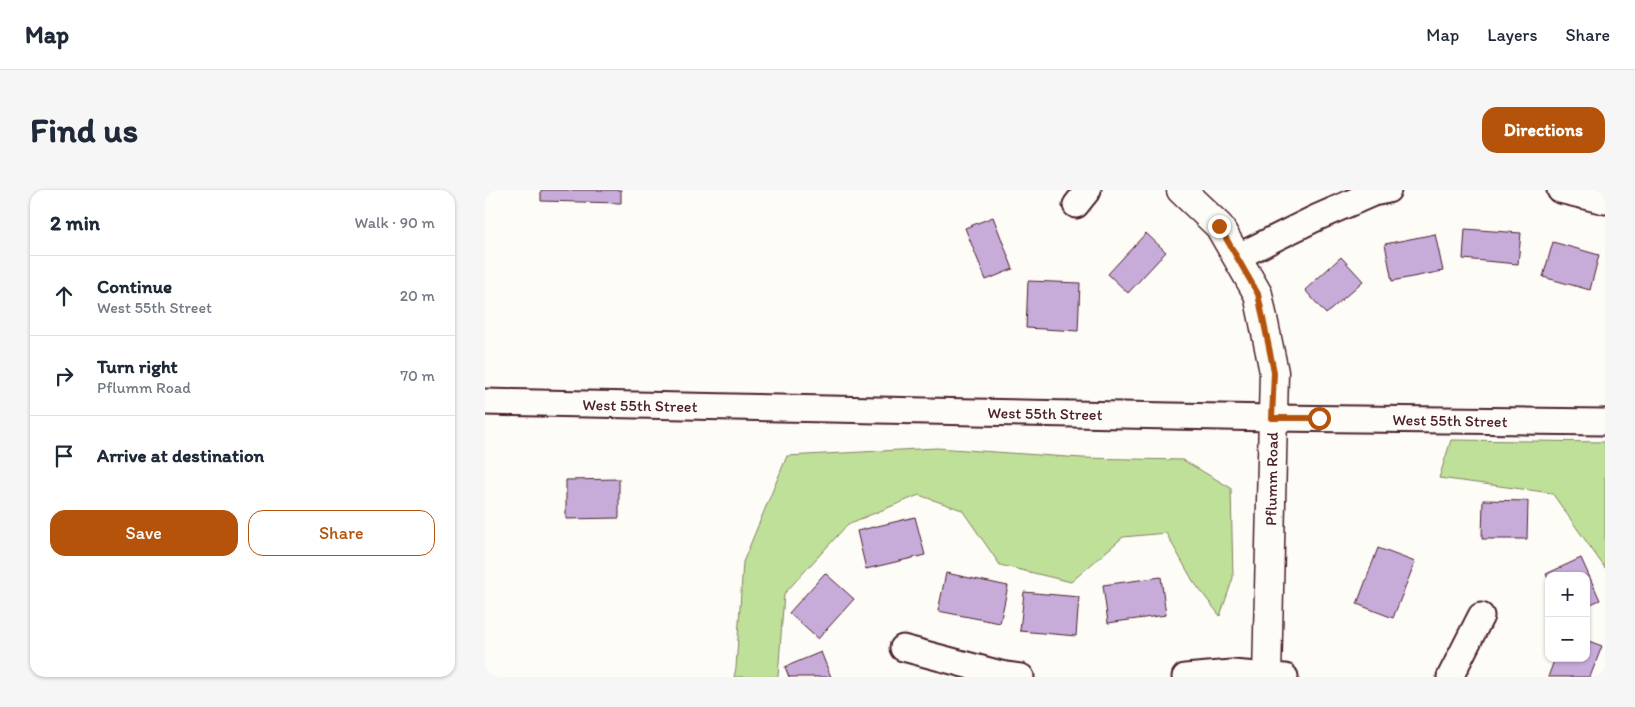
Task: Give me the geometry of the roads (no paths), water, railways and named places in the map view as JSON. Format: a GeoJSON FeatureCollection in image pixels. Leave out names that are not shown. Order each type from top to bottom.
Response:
{"type":"FeatureCollection","features":[{"type":"Feature","properties":{"kind":"main road","name":"Pflumm Road"},"geometry":{"type":"LineString","coordinates":[[1181,190],[1219,226],[1258,294],[1274,372],[1272,418],[1273,677]]}},
{"type":"Feature","properties":{"kind":"street"},"geometry":{"type":"LineString","coordinates":[[1237,257],[1324,214],[1373,193],[1388,190]]}},
{"type":"Feature","properties":{"kind":"street"},"geometry":{"type":"LineString","coordinates":[[1560,190],[1605,201]]}},
{"type":"Feature","properties":{"kind":"street","name":"West 55th Street"},"geometry":{"type":"LineString","coordinates":[[485,402],[1272,418],[1605,422]]}},
{"type":"Feature","properties":{"kind":"street"},"geometry":{"type":"LineString","coordinates":[[1450,677],[1481,616]]}},
{"type":"Feature","properties":{"kind":"street"},"geometry":{"type":"LineString","coordinates":[[903,648],[1001,674],[1021,677]]}},
{"type":"Feature","properties":{"kind":"street"},"geometry":{"type":"LineString","coordinates":[[1185,677],[1233,673],[1273,677]]}}]}
